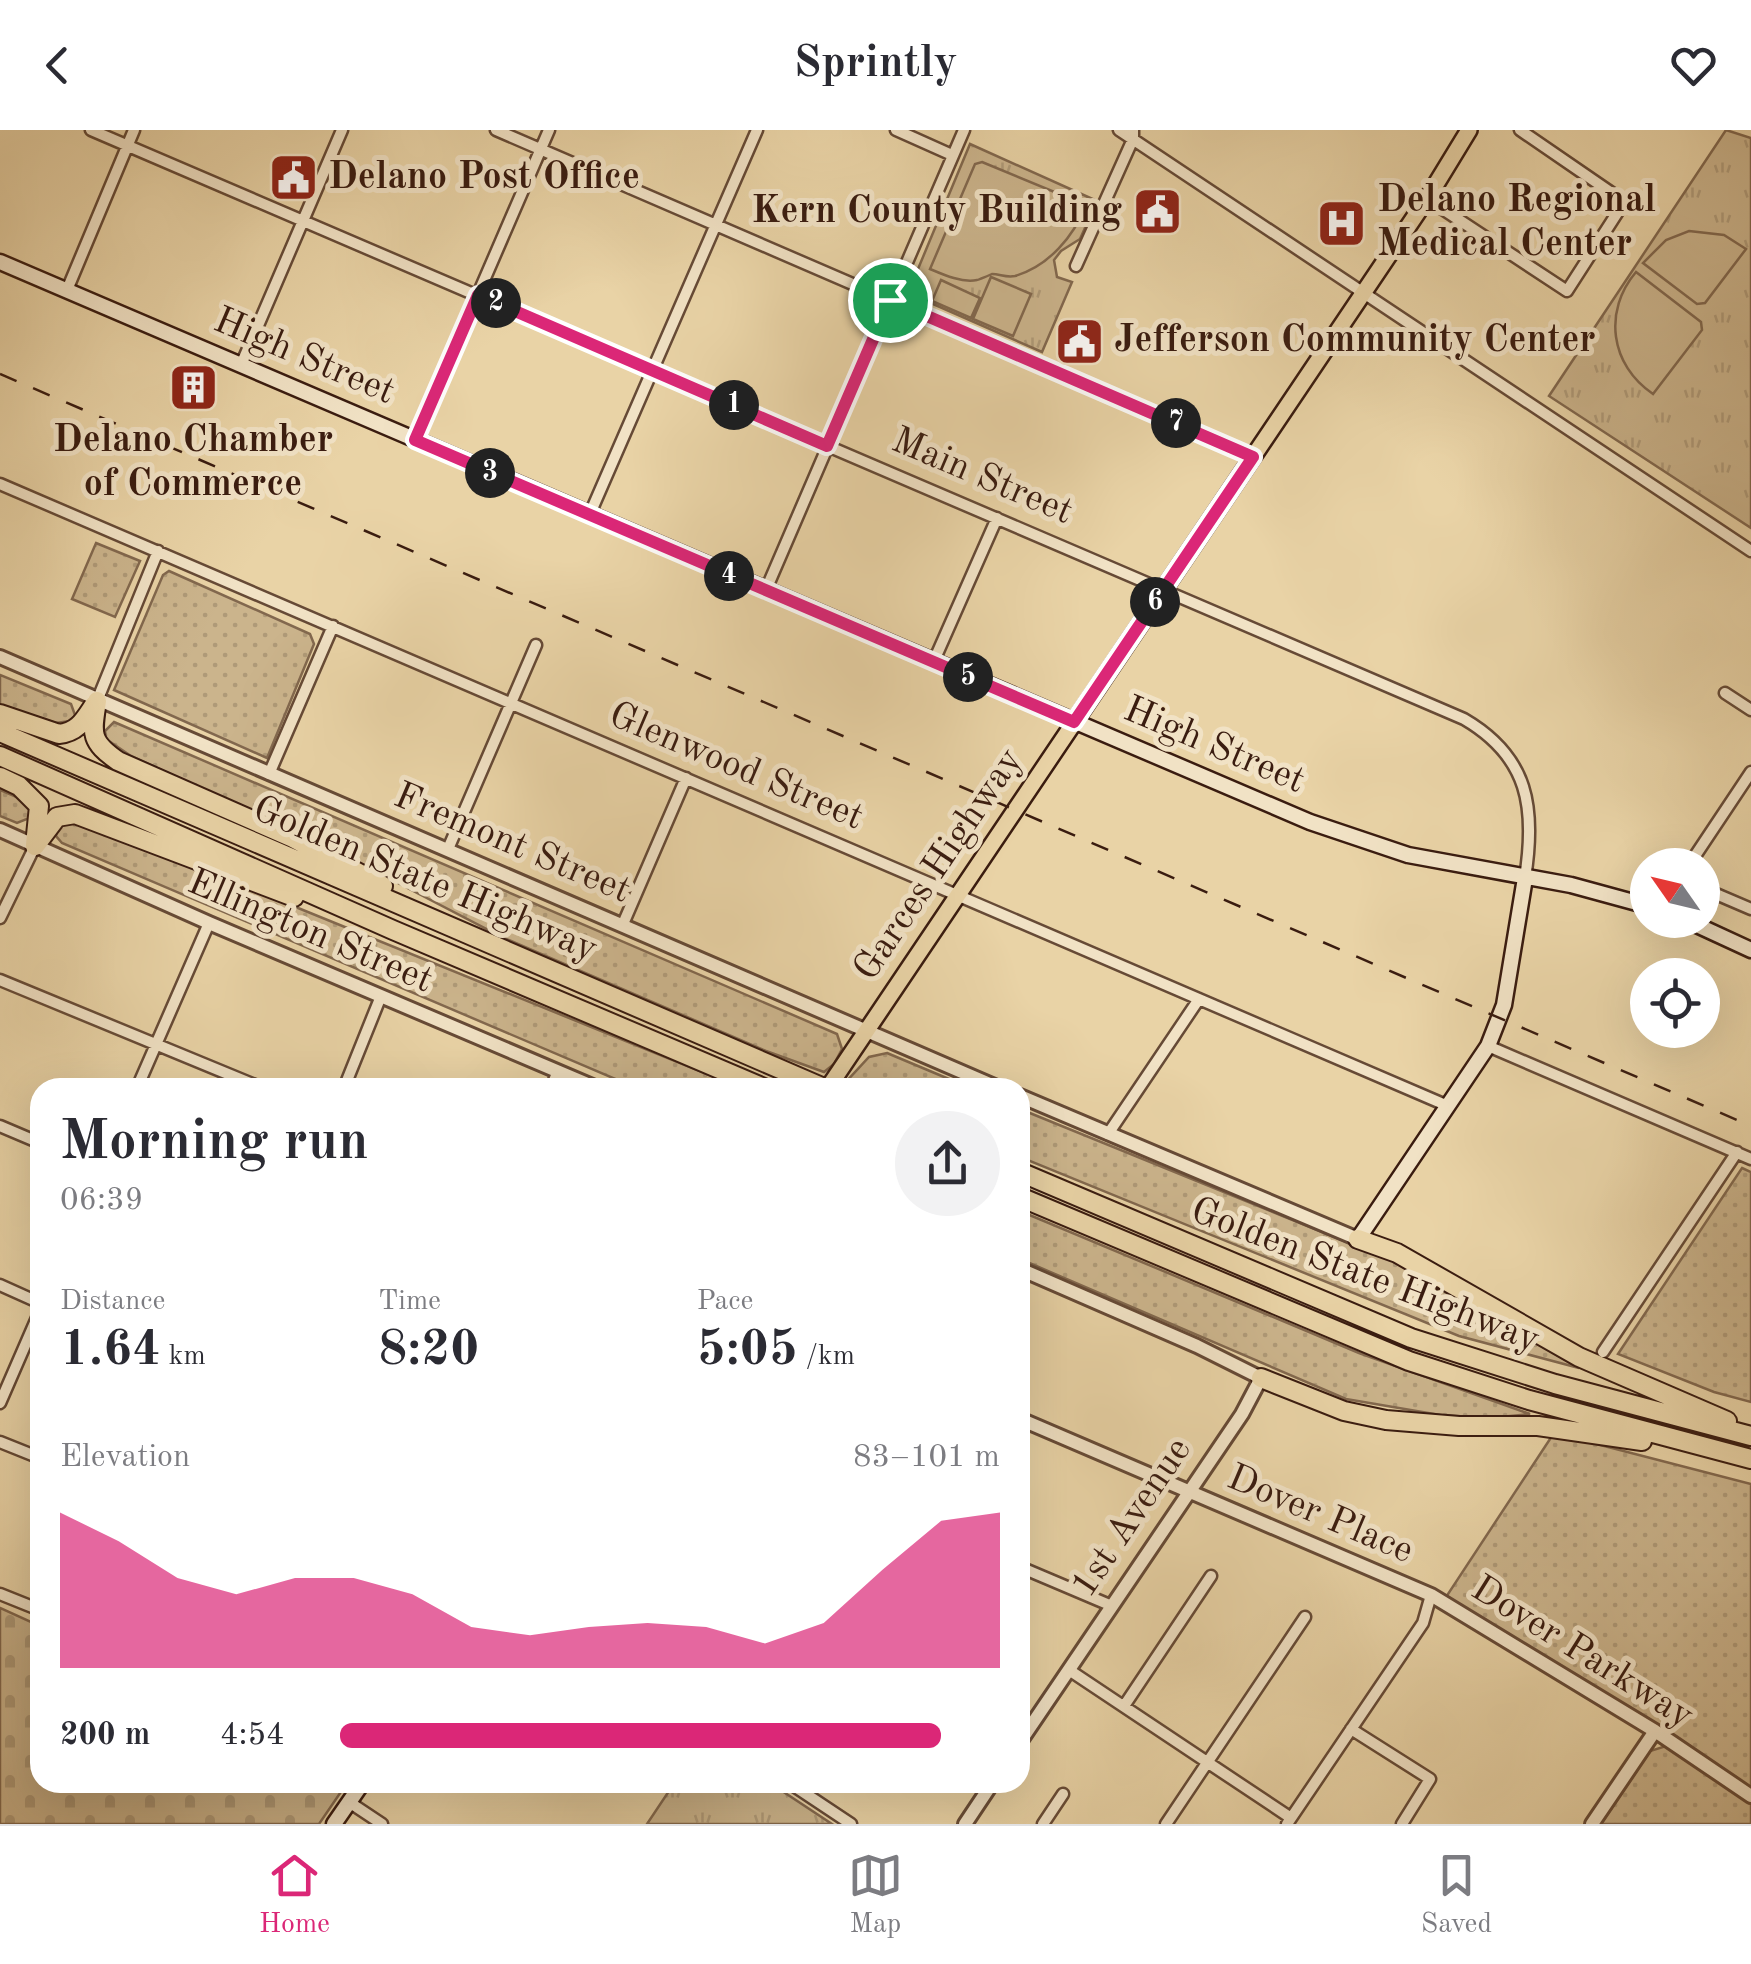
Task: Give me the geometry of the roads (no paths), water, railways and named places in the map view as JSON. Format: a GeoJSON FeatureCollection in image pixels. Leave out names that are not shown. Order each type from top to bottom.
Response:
{"type":"FeatureCollection","features":[{"type":"Feature","properties":{"kind":"highway"},"geometry":{"type":"LineString","coordinates":[[0,714],[59,734],[67,733],[82,723],[97,701]]}},
{"type":"Feature","properties":{"kind":"highway"},"geometry":{"type":"LineString","coordinates":[[97,701],[93,737],[118,761],[293,838],[471,935]]}},
{"type":"Feature","properties":{"kind":"highway","name":"Golden State Highway"},"geometry":{"type":"LineString","coordinates":[[0,732],[803,1078]]}},
{"type":"Feature","properties":{"kind":"highway","name":"Golden State Highway"},"geometry":{"type":"LineString","coordinates":[[0,756],[741,1078]]}},
{"type":"Feature","properties":{"kind":"highway"},"geometry":{"type":"LineString","coordinates":[[0,777],[20,786],[39,806],[35,846]]}},
{"type":"Feature","properties":{"kind":"highway"},"geometry":{"type":"LineString","coordinates":[[35,846],[57,817],[83,816],[191,860],[393,930]]}},
{"type":"Feature","properties":{"kind":"highway","name":"Golden State Highway"},"geometry":{"type":"LineString","coordinates":[[1030,1176],[1411,1338],[1556,1384],[1751,1434]]}},
{"type":"Feature","properties":{"kind":"highway","name":"Golden State Highway"},"geometry":{"type":"LineString","coordinates":[[1030,1200],[1409,1360],[1530,1400],[1750,1459]]}},
{"type":"Feature","properties":{"kind":"highway"},"geometry":{"type":"LineString","coordinates":[[1358,1240],[1397,1253],[1579,1357],[1751,1434]]}},
{"type":"Feature","properties":{"kind":"highway"},"geometry":{"type":"LineString","coordinates":[[1261,1378],[1344,1411],[1386,1420],[1460,1426],[1538,1426],[1750,1459]]}},
{"type":"Feature","properties":{"kind":"main road","name":"Garces Highway"},"geometry":{"type":"LineString","coordinates":[[833,1078],[959,896],[1430,194],[1469,130]]}},
{"type":"Feature","properties":{"kind":"main road","name":"High Street"},"geometry":{"type":"LineString","coordinates":[[0,262],[765,592],[1359,841],[1408,855],[1572,885],[1630,901]]}},
{"type":"Feature","properties":{"kind":"main road","name":"Main Street"},"geometry":{"type":"LineString","coordinates":[[1488,1046],[1504,1005],[1524,878]]}},
{"type":"Feature","properties":{"kind":"main road"},"geometry":{"type":"LineString","coordinates":[[1720,936],[1751,950]]}},
{"type":"Feature","properties":{"kind":"main road"},"geometry":{"type":"LineString","coordinates":[[1358,1240],[1488,1046]]}},
{"type":"Feature","properties":{"kind":"main road"},"geometry":{"type":"LineString","coordinates":[[334,1824],[355,1793]]}},
{"type":"Feature","properties":{"kind":"street","name":"Main Street"},"geometry":{"type":"LineString","coordinates":[[91,130],[1455,715],[1491,737],[1516,769],[1529,804],[1531,835],[1524,878]]}},
{"type":"Feature","properties":{"kind":"street"},"geometry":{"type":"LineString","coordinates":[[66,290],[134,130]]}},
{"type":"Feature","properties":{"kind":"street"},"geometry":{"type":"LineString","coordinates":[[241,365],[342,130]]}},
{"type":"Feature","properties":{"kind":"street"},"geometry":{"type":"LineString","coordinates":[[496,130],[1253,457]]}},
{"type":"Feature","properties":{"kind":"street"},"geometry":{"type":"LineString","coordinates":[[415,440],[548,130]]}},
{"type":"Feature","properties":{"kind":"street"},"geometry":{"type":"LineString","coordinates":[[590,516],[757,130]]}},
{"type":"Feature","properties":{"kind":"street"},"geometry":{"type":"LineString","coordinates":[[896,130],[952,154]]}},
{"type":"Feature","properties":{"kind":"street"},"geometry":{"type":"LineString","coordinates":[[765,592],[964,130]]}},
{"type":"Feature","properties":{"kind":"street"},"geometry":{"type":"LineString","coordinates":[[1120,130],[1133,135],[1751,551]]}},
{"type":"Feature","properties":{"kind":"street"},"geometry":{"type":"LineString","coordinates":[[1430,194],[1438,206],[1567,291],[1621,208],[1622,200],[1520,130]]}},
{"type":"Feature","properties":{"kind":"street"},"geometry":{"type":"LineString","coordinates":[[1076,266],[1133,135]]}},
{"type":"Feature","properties":{"kind":"street","name":"Glenwood Street"},"geometry":{"type":"LineString","coordinates":[[0,484],[1448,1106]]}},
{"type":"Feature","properties":{"kind":"street"},"geometry":{"type":"LineString","coordinates":[[933,663],[996,518]]}},
{"type":"Feature","properties":{"kind":"street"},"geometry":{"type":"LineString","coordinates":[[97,701],[158,551]]}},
{"type":"Feature","properties":{"kind":"street"},"geometry":{"type":"LineString","coordinates":[[269,774],[332,626]]}},
{"type":"Feature","properties":{"kind":"street"},"geometry":{"type":"LineString","coordinates":[[448,848],[536,645]]}},
{"type":"Feature","properties":{"kind":"street","name":"Fremont Street"},"geometry":{"type":"LineString","coordinates":[[0,658],[975,1078]]}},
{"type":"Feature","properties":{"kind":"street"},"geometry":{"type":"LineString","coordinates":[[1725,693],[1750,710]]}},
{"type":"Feature","properties":{"kind":"street"},"geometry":{"type":"LineString","coordinates":[[1700,848],[1751,772]]}},
{"type":"Feature","properties":{"kind":"street"},"geometry":{"type":"LineString","coordinates":[[623,924],[686,778]]}},
{"type":"Feature","properties":{"kind":"street","name":"Ellington Street"},"geometry":{"type":"LineString","coordinates":[[0,830],[574,1078]]}},
{"type":"Feature","properties":{"kind":"street"},"geometry":{"type":"LineString","coordinates":[[0,918],[35,846]]}},
{"type":"Feature","properties":{"kind":"street"},"geometry":{"type":"LineString","coordinates":[[1720,896],[1751,909]]}},
{"type":"Feature","properties":{"kind":"street"},"geometry":{"type":"LineString","coordinates":[[141,1078],[209,923]]}},
{"type":"Feature","properties":{"kind":"street"},"geometry":{"type":"LineString","coordinates":[[0,980],[239,1078]]}},
{"type":"Feature","properties":{"kind":"street"},"geometry":{"type":"LineString","coordinates":[[348,1078],[381,996]]}},
{"type":"Feature","properties":{"kind":"street"},"geometry":{"type":"LineString","coordinates":[[1108,1134],[1200,999]]}},
{"type":"Feature","properties":{"kind":"street"},"geometry":{"type":"LineString","coordinates":[[1488,1046],[1751,1158]]}},
{"type":"Feature","properties":{"kind":"street"},"geometry":{"type":"LineString","coordinates":[[555,1078],[558,1071]]}},
{"type":"Feature","properties":{"kind":"street"},"geometry":{"type":"LineString","coordinates":[[1030,1100],[1358,1240]]}},
{"type":"Feature","properties":{"kind":"street"},"geometry":{"type":"LineString","coordinates":[[0,1126],[30,1139]]}},
{"type":"Feature","properties":{"kind":"street"},"geometry":{"type":"LineString","coordinates":[[1603,1352],[1736,1152]]}},
{"type":"Feature","properties":{"kind":"street"},"geometry":{"type":"LineString","coordinates":[[1030,1273],[1198,1346],[1261,1378]]}},
{"type":"Feature","properties":{"kind":"street"},"geometry":{"type":"LineString","coordinates":[[0,1285],[30,1298]]}},
{"type":"Feature","properties":{"kind":"street"},"geometry":{"type":"LineString","coordinates":[[0,1403],[30,1334]]}},
{"type":"Feature","properties":{"kind":"street","name":"1st Avenue"},"geometry":{"type":"LineString","coordinates":[[1030,1727],[1242,1414],[1261,1378]]}},
{"type":"Feature","properties":{"kind":"street","name":"Dover Place"},"geometry":{"type":"LineString","coordinates":[[1030,1422],[1431,1596]]}},
{"type":"Feature","properties":{"kind":"street"},"geometry":{"type":"LineString","coordinates":[[0,1442],[30,1454]]}},
{"type":"Feature","properties":{"kind":"street"},"geometry":{"type":"LineString","coordinates":[[1030,1571],[1112,1606]]}},
{"type":"Feature","properties":{"kind":"street"},"geometry":{"type":"LineString","coordinates":[[1124,1706],[1211,1576]]}},
{"type":"Feature","properties":{"kind":"street"},"geometry":{"type":"LineString","coordinates":[[0,1594],[30,1606]]}},
{"type":"Feature","properties":{"kind":"street"},"geometry":{"type":"LineString","coordinates":[[1068,1670],[1208,1762],[1289,1821],[1423,1624],[1431,1596]]}},
{"type":"Feature","properties":{"kind":"street","name":"Dover Parkway"},"geometry":{"type":"LineString","coordinates":[[1431,1596],[1655,1730],[1751,1796]]}},
{"type":"Feature","properties":{"kind":"street"},"geometry":{"type":"LineString","coordinates":[[1166,1824],[1305,1617]]}},
{"type":"Feature","properties":{"kind":"street"},"geometry":{"type":"LineString","coordinates":[[1351,1728],[1430,1779],[1402,1824]]}},
{"type":"Feature","properties":{"kind":"street"},"geometry":{"type":"LineString","coordinates":[[1592,1824],[1655,1730]]}},
{"type":"Feature","properties":{"kind":"street"},"geometry":{"type":"LineString","coordinates":[[804,1793],[851,1824]]}},
{"type":"Feature","properties":{"kind":"street"},"geometry":{"type":"LineString","coordinates":[[965,1824],[986,1793]]}},
{"type":"Feature","properties":{"kind":"street"},"geometry":{"type":"LineString","coordinates":[[1043,1824],[1063,1794]]}},
{"type":"Feature","properties":{"kind":"street"},"geometry":{"type":"LineString","coordinates":[[349,1802],[382,1824]]}},
{"type":"Feature","properties":{"kind":"railway"},"geometry":{"type":"LineString","coordinates":[[0,374],[1751,1126]]}},
{"type":"Feature","properties":{"kind":"place","name":"Delano Post Office"},"geometry":{"type":"Point","coordinates":[293,178]}},
{"type":"Feature","properties":{"kind":"place","name":"Kern County Building"},"geometry":{"type":"Point","coordinates":[1157,212]}},
{"type":"Feature","properties":{"kind":"place","name":"Delano Regional Medical Center"},"geometry":{"type":"Point","coordinates":[1342,223]}},
{"type":"Feature","properties":{"kind":"place","name":"Jefferson Community Center"},"geometry":{"type":"Point","coordinates":[1079,341]}},
{"type":"Feature","properties":{"kind":"place","name":"Delano Chamber of Commerce"},"geometry":{"type":"Point","coordinates":[193,387]}}]}
